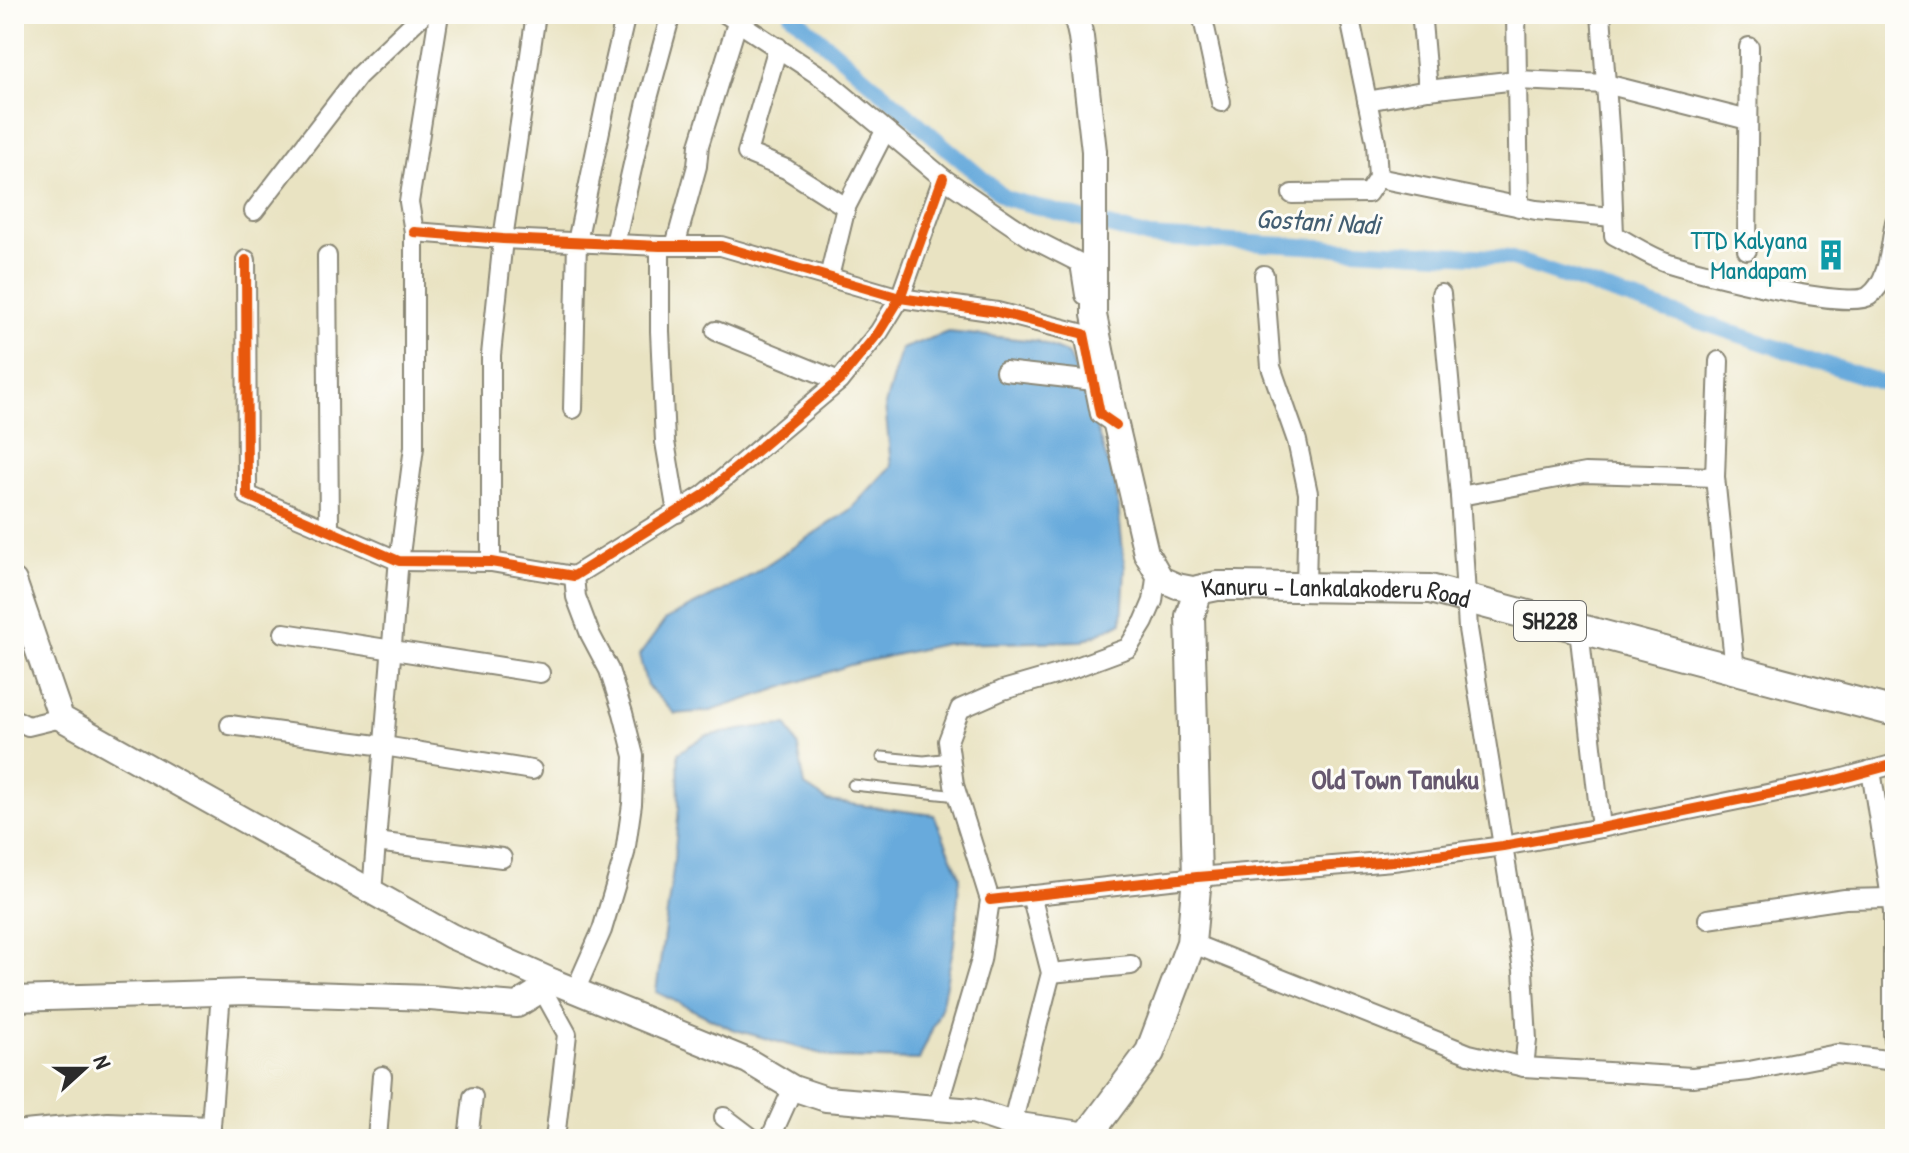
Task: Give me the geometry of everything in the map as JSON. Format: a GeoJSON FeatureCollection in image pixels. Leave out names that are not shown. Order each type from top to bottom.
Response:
{"type":"FeatureCollection","features":[{"type":"Feature","properties":{"kind":"main road","name":"Kanuru - Lankalakoderu Road"},"geometry":{"type":"LineString","coordinates":[[1093,1138],[1150,1052],[1191,943],[1197,877],[1190,616],[1198,590],[1217,586],[1430,589],[1895,712]]}},
{"type":"Feature","properties":{"kind":"street"},"geometry":{"type":"LineString","coordinates":[[254,211],[358,76],[423,14]]}},
{"type":"Feature","properties":{"kind":"street"},"geometry":{"type":"LineString","coordinates":[[372,892],[399,561],[414,447],[414,232],[409,202],[439,14]]}},
{"type":"Feature","properties":{"kind":"street"},"geometry":{"type":"LineString","coordinates":[[491,562],[491,355],[503,239],[536,14]]}},
{"type":"Feature","properties":{"kind":"street"},"geometry":{"type":"LineString","coordinates":[[573,409],[577,242],[626,14]]}},
{"type":"Feature","properties":{"kind":"street"},"geometry":{"type":"LineString","coordinates":[[615,244],[647,102],[671,14]]}},
{"type":"Feature","properties":{"kind":"street"},"geometry":{"type":"LineString","coordinates":[[1076,14],[1094,151],[1094,315],[1116,425],[1146,553],[1161,579],[1198,590]]}},
{"type":"Feature","properties":{"kind":"street"},"geometry":{"type":"LineString","coordinates":[[1202,14],[1221,102]]}},
{"type":"Feature","properties":{"kind":"street"},"geometry":{"type":"LineString","coordinates":[[1292,194],[1368,193],[1378,178],[1376,143],[1349,14]]}},
{"type":"Feature","properties":{"kind":"street"},"geometry":{"type":"LineString","coordinates":[[1516,14],[1519,207]]}},
{"type":"Feature","properties":{"kind":"street"},"geometry":{"type":"LineString","coordinates":[[1601,14],[1614,235],[1667,262],[1771,288],[1859,300],[1870,296],[1883,279],[1895,222]]}},
{"type":"Feature","properties":{"kind":"street"},"geometry":{"type":"LineString","coordinates":[[677,513],[665,442],[660,331],[668,246],[697,166],[699,145],[732,17],[823,78],[943,178],[1031,238],[1080,263],[1085,292],[1084,334],[1100,414],[1116,425]]}},
{"type":"Feature","properties":{"kind":"street"},"geometry":{"type":"LineString","coordinates":[[1422,22],[1428,90]]}},
{"type":"Feature","properties":{"kind":"street"},"geometry":{"type":"LineString","coordinates":[[778,47],[747,153],[786,169],[846,207]]}},
{"type":"Feature","properties":{"kind":"street"},"geometry":{"type":"LineString","coordinates":[[1747,250],[1749,47]]}},
{"type":"Feature","properties":{"kind":"street"},"geometry":{"type":"LineString","coordinates":[[1367,101],[1428,90],[1517,80],[1606,84],[1748,120]]}},
{"type":"Feature","properties":{"kind":"street"},"geometry":{"type":"LineString","coordinates":[[829,277],[846,207],[885,131]]}},
{"type":"Feature","properties":{"kind":"street"},"geometry":{"type":"LineString","coordinates":[[246,260],[247,495],[399,561],[491,562],[574,576],[704,495],[839,381],[879,332],[900,298],[943,178]]}},
{"type":"Feature","properties":{"kind":"street"},"geometry":{"type":"LineString","coordinates":[[1378,178],[1536,210],[1613,217]]}},
{"type":"Feature","properties":{"kind":"street"},"geometry":{"type":"LineString","coordinates":[[414,232],[503,239],[721,246],[900,298],[997,312],[1084,334]]}},
{"type":"Feature","properties":{"kind":"street"},"geometry":{"type":"LineString","coordinates":[[327,256],[329,531]]}},
{"type":"Feature","properties":{"kind":"street"},"geometry":{"type":"LineString","coordinates":[[1264,275],[1271,367],[1297,441],[1308,493],[1306,587]]}},
{"type":"Feature","properties":{"kind":"street"},"geometry":{"type":"LineString","coordinates":[[1441,294],[1460,496],[1468,629],[1523,970],[1527,1040],[1524,1067]]}},
{"type":"Feature","properties":{"kind":"street"},"geometry":{"type":"LineString","coordinates":[[716,331],[839,381]]}},
{"type":"Feature","properties":{"kind":"street"},"geometry":{"type":"LineString","coordinates":[[1719,361],[1715,477],[1735,670]]}},
{"type":"Feature","properties":{"kind":"street"},"geometry":{"type":"LineString","coordinates":[[1005,371],[1094,381]]}},
{"type":"Feature","properties":{"kind":"street"},"geometry":{"type":"LineString","coordinates":[[1460,496],[1585,473],[1715,477]]}},
{"type":"Feature","properties":{"kind":"street"},"geometry":{"type":"LineString","coordinates":[[937,1109],[981,960],[990,900],[954,785],[948,741],[960,709],[1003,690],[1128,648],[1153,601],[1157,571]]}},
{"type":"Feature","properties":{"kind":"street"},"geometry":{"type":"LineString","coordinates":[[14,999],[221,992],[430,998],[517,1005],[557,987],[602,930],[625,853],[632,804],[634,756],[609,670],[590,634],[576,597],[574,576]]}},
{"type":"Feature","properties":{"kind":"street"},"geometry":{"type":"LineString","coordinates":[[14,581],[61,718],[451,936],[557,987],[748,1061],[793,1088],[826,1099],[973,1111],[1012,1124],[1093,1138]]}},
{"type":"Feature","properties":{"kind":"street"},"geometry":{"type":"LineString","coordinates":[[1579,629],[1601,828]]}},
{"type":"Feature","properties":{"kind":"street"},"geometry":{"type":"LineString","coordinates":[[284,633],[540,673]]}},
{"type":"Feature","properties":{"kind":"street"},"geometry":{"type":"LineString","coordinates":[[14,719],[28,726],[61,718]]}},
{"type":"Feature","properties":{"kind":"street"},"geometry":{"type":"LineString","coordinates":[[230,725],[532,770]]}},
{"type":"Feature","properties":{"kind":"street"},"geometry":{"type":"LineString","coordinates":[[990,900],[1197,877],[1393,861],[1503,846],[1836,780],[1895,764]]}},
{"type":"Feature","properties":{"kind":"street"},"geometry":{"type":"LineString","coordinates":[[1871,770],[1893,911],[1895,1046]]}},
{"type":"Feature","properties":{"kind":"street"},"geometry":{"type":"LineString","coordinates":[[376,842],[502,858]]}},
{"type":"Feature","properties":{"kind":"street"},"geometry":{"type":"LineString","coordinates":[[1012,1124],[1051,973],[1031,895]]}},
{"type":"Feature","properties":{"kind":"street"},"geometry":{"type":"LineString","coordinates":[[1708,919],[1845,899],[1889,898]]}},
{"type":"Feature","properties":{"kind":"street"},"geometry":{"type":"LineString","coordinates":[[1191,943],[1469,1054],[1524,1067],[1692,1077],[1749,1071],[1837,1054],[1895,1061]]}},
{"type":"Feature","properties":{"kind":"street"},"geometry":{"type":"LineString","coordinates":[[1051,973],[1131,965]]}},
{"type":"Feature","properties":{"kind":"street"},"geometry":{"type":"LineString","coordinates":[[555,1139],[567,1034],[557,987]]}},
{"type":"Feature","properties":{"kind":"street"},"geometry":{"type":"LineString","coordinates":[[14,1131],[210,1132],[221,992]]}},
{"type":"Feature","properties":{"kind":"street"},"geometry":{"type":"LineString","coordinates":[[377,1139],[382,1076]]}},
{"type":"Feature","properties":{"kind":"street"},"geometry":{"type":"LineString","coordinates":[[770,1139],[793,1088]]}},
{"type":"Feature","properties":{"kind":"street"},"geometry":{"type":"LineString","coordinates":[[468,1139],[473,1097]]}},
{"type":"Feature","properties":{"kind":"street"},"geometry":{"type":"LineString","coordinates":[[724,1117],[753,1139]]}},
{"type":"Feature","properties":{"kind":"lane"},"geometry":{"type":"LineString","coordinates":[[882,757],[924,761],[951,758]]}},
{"type":"Feature","properties":{"kind":"lane"},"geometry":{"type":"LineString","coordinates":[[853,785],[958,796]]}},
{"type":"Feature","properties":{"kind":"water"},"geometry":{"type":"Polygon","coordinates":[[[948,332],[1037,341],[1069,354],[1116,487],[1125,569],[1122,622],[1083,641],[944,644],[850,665],[711,711],[675,714],[647,686],[639,656],[666,619],[742,581],[851,509],[891,466],[885,405],[901,349],[948,332]]]}},
{"type":"Feature","properties":{"kind":"water"},"geometry":{"type":"Polygon","coordinates":[[[787,725],[798,747],[805,786],[828,801],[934,815],[960,876],[954,944],[941,1008],[919,1060],[836,1058],[732,1029],[656,992],[679,807],[678,753],[705,736],[787,725]]]}},
{"type":"Feature","properties":{"kind":"waterway","name":"Gostani Nadi"},"geometry":{"type":"LineString","coordinates":[[791,14],[1005,198],[1149,237],[1509,258],[1895,387]]}},
{"type":"Feature","properties":{"kind":"cycle path"},"geometry":{"type":"LineString","coordinates":[[246,260],[247,495],[399,561],[491,562],[574,576],[704,495],[839,381],[879,332],[900,298],[943,178]]}},
{"type":"Feature","properties":{"kind":"cycle path"},"geometry":{"type":"LineString","coordinates":[[414,232],[503,239],[721,246],[900,298],[997,312],[1084,334],[1100,414],[1116,425]]}},
{"type":"Feature","properties":{"kind":"cycle path"},"geometry":{"type":"LineString","coordinates":[[990,900],[1197,877],[1393,861],[1503,846],[1836,780],[1895,764]]}},
{"type":"Feature","properties":{"kind":"place","name":"TTD Kalyana Mandapam"},"geometry":{"type":"Point","coordinates":[1831,255]}},
{"type":"Feature","properties":{"kind":"district","name":"Old Town Tanuku"},"geometry":{"type":"Point","coordinates":[1395,779]}}]}
